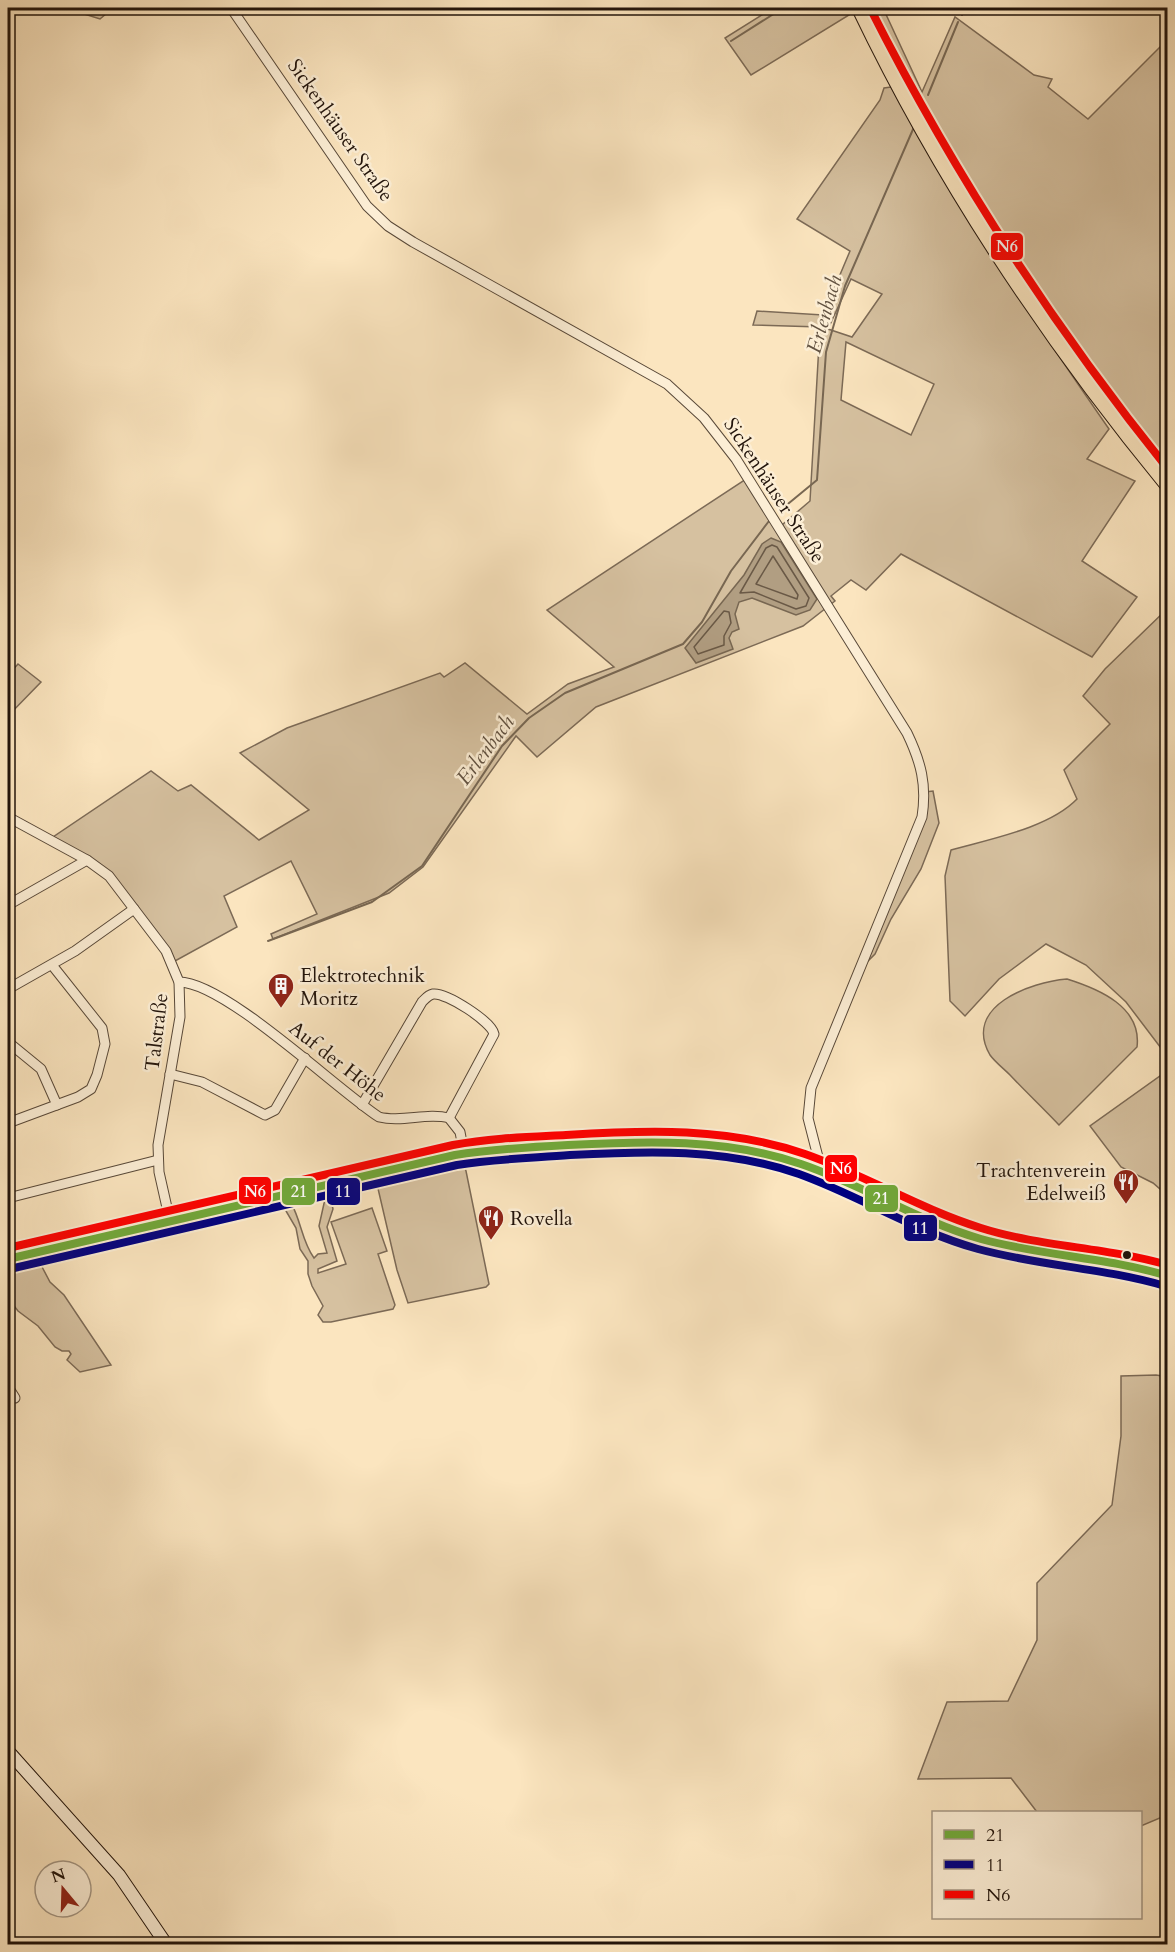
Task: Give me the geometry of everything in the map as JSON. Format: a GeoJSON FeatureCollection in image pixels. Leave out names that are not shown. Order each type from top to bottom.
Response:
{"type":"FeatureCollection","features":[{"type":"Feature","properties":{"kind":"main road"},"geometry":{"type":"LineString","coordinates":[[859,8],[888,67],[950,177],[1046,328],[1167,486]]}},
{"type":"Feature","properties":{"kind":"street","name":"Sickenhäuser Straße"},"geometry":{"type":"LineString","coordinates":[[231,8],[377,216],[413,242],[667,384],[704,418],[735,459],[907,733],[918,755],[924,779],[922,817],[811,1088],[807,1118],[822,1172]]}},
{"type":"Feature","properties":{"kind":"street","name":"Talstraße"},"geometry":{"type":"LineString","coordinates":[[8,817],[87,860],[115,883],[166,951],[179,982],[180,1017],[159,1129],[158,1160],[170,1221]]}},
{"type":"Feature","properties":{"kind":"street"},"geometry":{"type":"LineString","coordinates":[[8,905],[87,860]]}},
{"type":"Feature","properties":{"kind":"street"},"geometry":{"type":"LineString","coordinates":[[8,988],[52,964],[134,909]]}},
{"type":"Feature","properties":{"kind":"street"},"geometry":{"type":"LineString","coordinates":[[8,1123],[57,1105],[91,1089],[97,1076],[105,1038],[99,1023],[52,964]]}},
{"type":"Feature","properties":{"kind":"street","name":"Auf der Höhe"},"geometry":{"type":"LineString","coordinates":[[179,982],[195,984],[203,988],[254,1020],[362,1105],[387,1119],[438,1116],[449,1118]]}},
{"type":"Feature","properties":{"kind":"street"},"geometry":{"type":"LineString","coordinates":[[362,1105],[422,1002],[428,996],[438,994],[487,1021],[494,1034],[449,1118],[460,1132],[464,1153]]}},
{"type":"Feature","properties":{"kind":"street"},"geometry":{"type":"LineString","coordinates":[[8,1042],[41,1069],[57,1105]]}},
{"type":"Feature","properties":{"kind":"street"},"geometry":{"type":"LineString","coordinates":[[170,1074],[202,1082],[265,1115],[275,1110],[305,1058]]}},
{"type":"Feature","properties":{"kind":"street"},"geometry":{"type":"LineString","coordinates":[[8,1259],[464,1153],[583,1144],[681,1141],[748,1150],[822,1172],[928,1220],[981,1239],[1104,1259],[1167,1276]]}},
{"type":"Feature","properties":{"kind":"street"},"geometry":{"type":"LineString","coordinates":[[8,1198],[158,1160]]}},
{"type":"Feature","properties":{"kind":"street"},"geometry":{"type":"LineString","coordinates":[[8,1387],[15,1398]]}},
{"type":"Feature","properties":{"kind":"street"},"geometry":{"type":"LineString","coordinates":[[8,1750],[119,1875],[166,1944]]}},
{"type":"Feature","properties":{"kind":"shaded area"},"geometry":{"type":"Polygon","coordinates":[[[65,8],[113,8],[100,19],[65,8]]]}},
{"type":"Feature","properties":{"kind":"shaded area"},"geometry":{"type":"Polygon","coordinates":[[[773,8],[845,8],[849,15],[751,75],[725,38],[773,8]]]}},
{"type":"Feature","properties":{"kind":"shaded area"},"geometry":{"type":"Polygon","coordinates":[[[866,8],[883,8],[922,92],[955,17],[1034,75],[1052,79],[1048,87],[1088,119],[1167,40],[1167,476],[1096,379],[979,206],[931,128],[866,8]]]}},
{"type":"Feature","properties":{"kind":"shaded area"},"geometry":{"type":"Polygon","coordinates":[[[891,87],[942,175],[996,261],[1109,429],[1087,459],[1135,481],[1082,561],[1137,597],[1092,657],[901,554],[866,590],[851,580],[831,596],[835,601],[803,626],[596,707],[537,757],[516,736],[423,867],[389,893],[273,939],[271,934],[317,914],[291,861],[224,896],[237,927],[175,961],[118,882],[53,837],[151,771],[178,791],[191,785],[259,840],[309,810],[240,753],[287,728],[440,673],[444,677],[465,663],[527,714],[568,684],[614,667],[547,610],[746,479],[776,530],[810,501],[820,327],[753,325],[757,311],[823,315],[850,251],[797,219],[880,100],[884,88],[891,87]],[[851,279],[828,329],[852,337],[882,294],[851,279]],[[846,342],[841,400],[911,435],[934,384],[846,342]]]}},
{"type":"Feature","properties":{"kind":"shaded area"},"geometry":{"type":"Polygon","coordinates":[[[1167,609],[1167,1056],[1126,1002],[1086,965],[1046,944],[999,979],[965,1016],[950,1001],[945,876],[951,850],[1001,837],[1035,825],[1051,818],[1077,799],[1064,770],[1110,724],[1083,696],[1105,669],[1167,609]]]}},
{"type":"Feature","properties":{"kind":"shaded area"},"geometry":{"type":"Polygon","coordinates":[[[18,664],[41,682],[8,716],[8,675],[18,664]]]}},
{"type":"Feature","properties":{"kind":"shaded area"},"geometry":{"type":"Polygon","coordinates":[[[933,791],[939,823],[921,869],[891,919],[875,954],[861,968],[915,840],[925,792],[933,791]]]}},
{"type":"Feature","properties":{"kind":"shaded area"},"geometry":{"type":"Polygon","coordinates":[[[1067,979],[1105,994],[1116,1002],[1133,1021],[1137,1033],[1137,1047],[1059,1125],[992,1058],[984,1038],[985,1023],[993,1010],[1004,1000],[1036,985],[1067,979]]]}},
{"type":"Feature","properties":{"kind":"shaded area"},"geometry":{"type":"Polygon","coordinates":[[[1167,1071],[1167,1195],[1153,1183],[1121,1167],[1090,1126],[1167,1071]]]}},
{"type":"Feature","properties":{"kind":"shaded area"},"geometry":{"type":"Polygon","coordinates":[[[462,1160],[489,1284],[486,1287],[408,1303],[397,1270],[376,1180],[416,1168],[462,1160]]]}},
{"type":"Feature","properties":{"kind":"shaded area"},"geometry":{"type":"Polygon","coordinates":[[[330,1196],[333,1209],[327,1227],[337,1261],[318,1269],[318,1273],[346,1264],[331,1222],[372,1208],[387,1251],[378,1254],[395,1305],[393,1309],[331,1322],[323,1322],[318,1315],[323,1306],[312,1286],[308,1274],[308,1261],[300,1249],[296,1228],[286,1211],[286,1204],[291,1203],[314,1258],[318,1254],[327,1253],[319,1226],[325,1199],[330,1196]]]}},
{"type":"Feature","properties":{"kind":"shaded area"},"geometry":{"type":"Polygon","coordinates":[[[41,1265],[50,1282],[64,1295],[111,1365],[80,1372],[67,1360],[71,1354],[69,1351],[62,1351],[55,1347],[38,1326],[18,1311],[8,1298],[8,1271],[41,1265]]]}},
{"type":"Feature","properties":{"kind":"shaded area"},"geometry":{"type":"Polygon","coordinates":[[[1121,1376],[1168,1377],[1167,1815],[1142,1826],[1142,1811],[1036,1811],[1011,1778],[918,1779],[947,1702],[1008,1701],[1037,1640],[1037,1583],[1112,1505],[1121,1436],[1121,1376]]]}},
{"type":"Feature","properties":{"kind":"water"},"geometry":{"type":"Polygon","coordinates":[[[771,538],[781,542],[817,599],[810,610],[796,615],[752,598],[739,602],[735,614],[739,629],[732,632],[729,638],[733,649],[696,663],[685,648],[744,575],[762,544],[771,538]]]}},
{"type":"Feature","properties":{"kind":"waterway"},"geometry":{"type":"LineString","coordinates":[[731,41],[783,8]]}},
{"type":"Feature","properties":{"kind":"waterway","name":"Erlenbach"},"geometry":{"type":"LineString","coordinates":[[962,15],[964,8]]}},
{"type":"Feature","properties":{"kind":"waterway","name":"Erlenbach"},"geometry":{"type":"LineString","coordinates":[[928,95],[958,22]]}},
{"type":"Feature","properties":{"kind":"waterway","name":"Erlenbach"},"geometry":{"type":"LineString","coordinates":[[783,508],[817,480],[826,352],[845,286],[914,127]]}},
{"type":"Feature","properties":{"kind":"waterway","name":"Erlenbach"},"geometry":{"type":"LineString","coordinates":[[268,941],[372,902],[422,866],[502,746],[529,718],[565,693],[683,644],[702,622],[731,571],[769,521]]}},
{"type":"Feature","properties":{"kind":"transit line","name":"N6"},"geometry":{"type":"LineString","coordinates":[[870,8],[935,129],[1007,246],[1084,359],[1168,469]]}},
{"type":"Feature","properties":{"kind":"transit line","name":"N6"},"geometry":{"type":"LineString","coordinates":[[8,1248],[453,1145],[524,1137],[687,1132],[746,1139],[805,1154],[981,1228],[1027,1239],[1121,1254],[1168,1265]]}},
{"type":"Feature","properties":{"kind":"transit line","name":"21"},"geometry":{"type":"LineString","coordinates":[[8,1259],[455,1155],[540,1147],[656,1142],[715,1146],[773,1156],[824,1173],[935,1223],[981,1239],[1168,1276]]}},
{"type":"Feature","properties":{"kind":"transit line","name":"11"},"geometry":{"type":"LineString","coordinates":[[10,1269],[457,1165],[570,1155],[657,1152],[714,1156],[771,1166],[822,1183],[955,1242],[1001,1255],[1119,1275],[1165,1286]]}},
{"type":"Feature","properties":{"kind":"place","name":"Elektrotechnik Moritz"},"geometry":{"type":"Point","coordinates":[281,1009]}},
{"type":"Feature","properties":{"kind":"place","name":"Trachtenverein Edelweiß"},"geometry":{"type":"Point","coordinates":[1126,1205]}},
{"type":"Feature","properties":{"kind":"place","name":"Rovella"},"geometry":{"type":"Point","coordinates":[491,1241]}}]}
